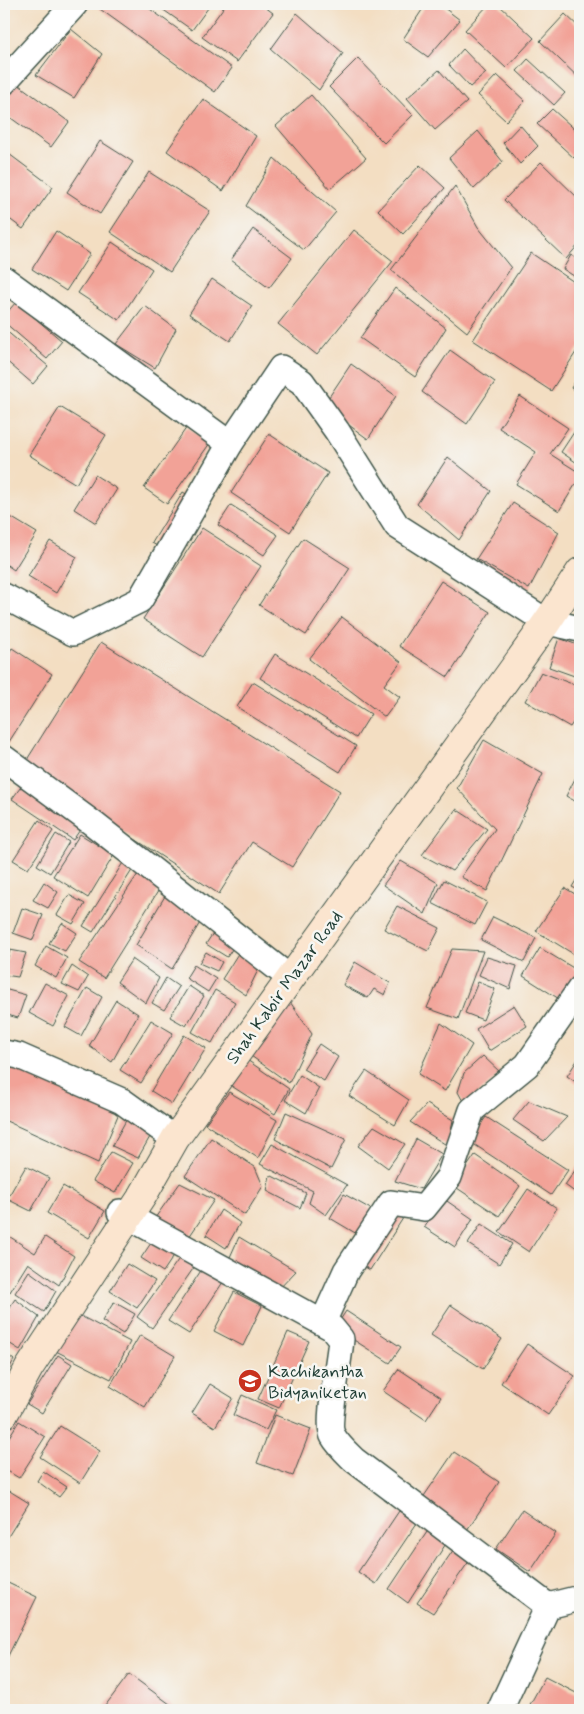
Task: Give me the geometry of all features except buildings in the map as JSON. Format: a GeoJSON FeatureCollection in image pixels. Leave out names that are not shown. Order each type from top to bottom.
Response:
{"type":"FeatureCollection","features":[{"type":"Feature","properties":{"kind":"street"},"geometry":{"type":"LineString","coordinates":[[4,82],[75,4]]}},
{"type":"Feature","properties":{"kind":"street"},"geometry":{"type":"LineString","coordinates":[[4,279],[230,444]]}},
{"type":"Feature","properties":{"kind":"street"},"geometry":{"type":"LineString","coordinates":[[4,596],[73,633],[140,600],[230,444],[280,368],[302,382],[337,431],[397,526],[547,622],[580,629]]}},
{"type":"Feature","properties":{"kind":"street","name":"Shah Kabir Mazar Road"},"geometry":{"type":"LineString","coordinates":[[4,1414],[28,1368],[125,1214],[175,1139],[547,622],[580,572]]}},
{"type":"Feature","properties":{"kind":"street"},"geometry":{"type":"LineString","coordinates":[[4,758],[95,825],[290,978]]}},
{"type":"Feature","properties":{"kind":"street"},"geometry":{"type":"LineString","coordinates":[[323,1322],[346,1271],[391,1203],[424,1208],[449,1177],[472,1110],[527,1065],[580,989]]}},
{"type":"Feature","properties":{"kind":"street"},"geometry":{"type":"LineString","coordinates":[[4,1053],[20,1056],[122,1101],[175,1139]]}},
{"type":"Feature","properties":{"kind":"street"},"geometry":{"type":"LineString","coordinates":[[125,1214],[332,1328],[341,1338],[331,1418],[332,1435],[354,1460],[548,1606]]}},
{"type":"Feature","properties":{"kind":"street"},"geometry":{"type":"LineString","coordinates":[[548,1606],[580,1598]]}},
{"type":"Feature","properties":{"kind":"street"},"geometry":{"type":"LineString","coordinates":[[500,1710],[548,1606]]}},
{"type":"Feature","properties":{"kind":"place","name":"Kachikantha Bidyaniketan"},"geometry":{"type":"Point","coordinates":[250,1381]}}]}
